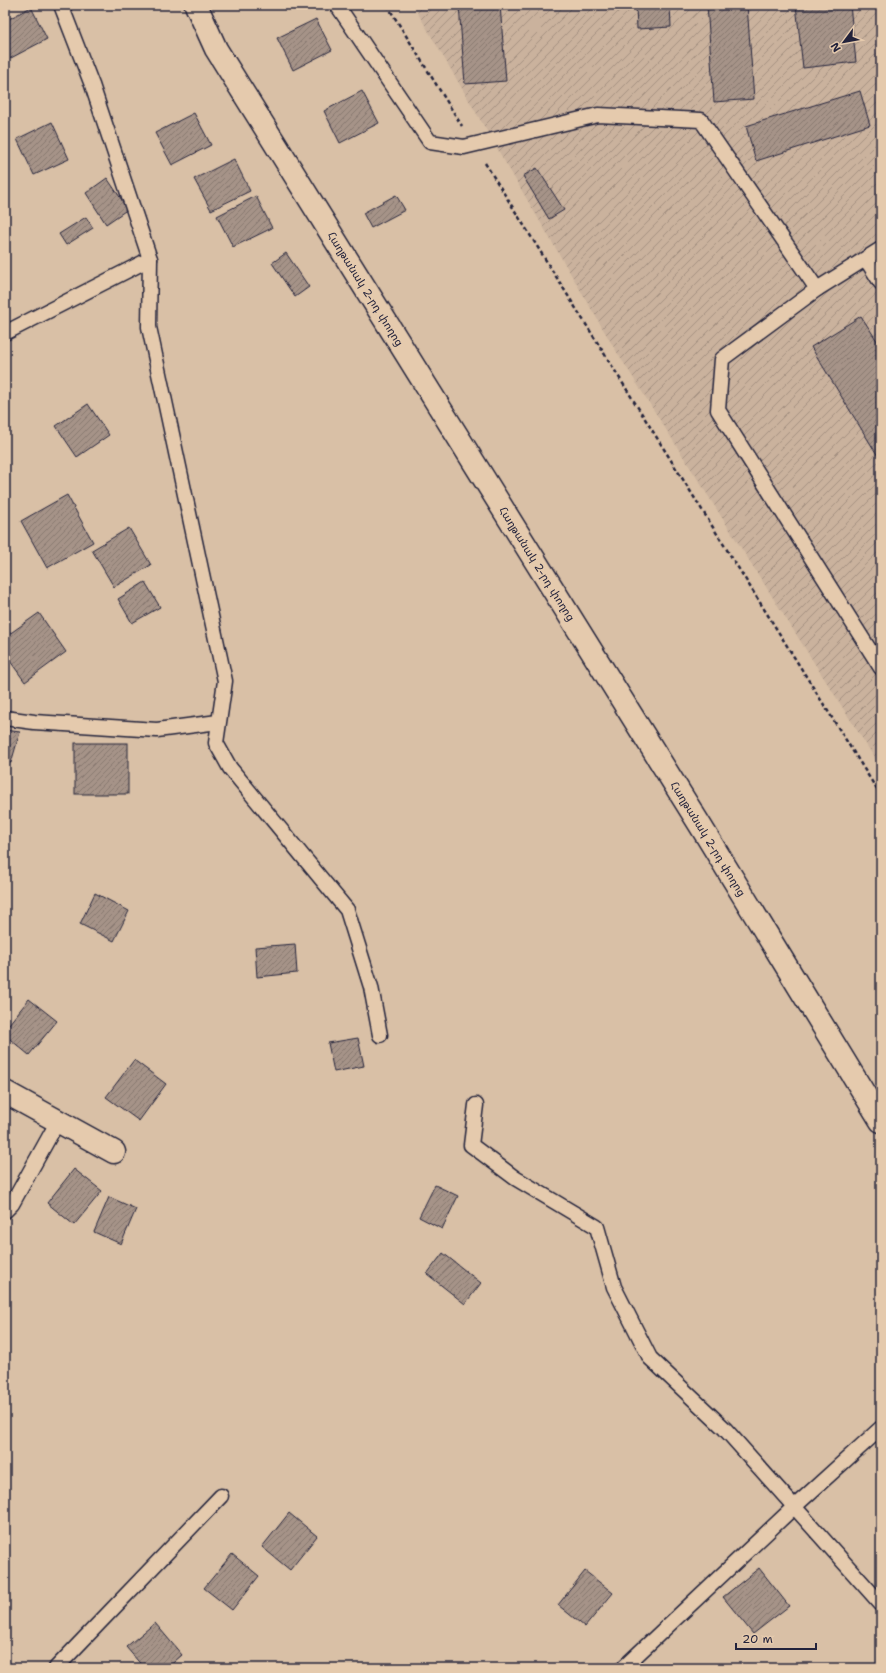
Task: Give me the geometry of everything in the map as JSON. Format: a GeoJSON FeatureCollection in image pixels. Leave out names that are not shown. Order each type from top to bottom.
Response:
{"type":"FeatureCollection","features":[{"type":"Feature","properties":{"kind":"street","name":"Հաղթանակ 2-րդ փողոց"},"geometry":{"type":"LineString","coordinates":[[196,5],[216,49],[696,819],[881,1122]]}},
{"type":"Feature","properties":{"kind":"street"},"geometry":{"type":"LineString","coordinates":[[5,1092],[114,1152]]}},
{"type":"Feature","properties":{"kind":"lane"},"geometry":{"type":"LineString","coordinates":[[61,5],[92,85],[150,259],[149,327],[225,681],[216,743],[230,768],[347,910],[371,987],[380,1035]]}},
{"type":"Feature","properties":{"kind":"lane"},"geometry":{"type":"LineString","coordinates":[[337,5],[430,142],[464,147],[598,115],[701,120],[817,289]]}},
{"type":"Feature","properties":{"kind":"lane"},"geometry":{"type":"LineString","coordinates":[[881,249],[817,289],[722,359],[718,410],[881,668]]}},
{"type":"Feature","properties":{"kind":"lane"},"geometry":{"type":"LineString","coordinates":[[5,333],[150,259]]}},
{"type":"Feature","properties":{"kind":"lane"},"geometry":{"type":"LineString","coordinates":[[866,259],[881,283]]}},
{"type":"Feature","properties":{"kind":"lane"},"geometry":{"type":"LineString","coordinates":[[5,718],[34,722],[157,730],[218,722]]}},
{"type":"Feature","properties":{"kind":"lane"},"geometry":{"type":"LineString","coordinates":[[476,1105],[471,1145],[515,1178],[597,1227],[614,1287],[650,1358],[725,1429],[881,1604]]}},
{"type":"Feature","properties":{"kind":"lane"},"geometry":{"type":"LineString","coordinates":[[5,1212],[12,1204],[58,1121]]}},
{"type":"Feature","properties":{"kind":"lane"},"geometry":{"type":"LineString","coordinates":[[623,1668],[794,1506],[881,1428]]}},
{"type":"Feature","properties":{"kind":"lane"},"geometry":{"type":"LineString","coordinates":[[56,1668],[221,1496]]}},
{"type":"Feature","properties":{"kind":"path"},"geometry":{"type":"LineString","coordinates":[[387,5],[881,796]]}},
{"type":"Feature","properties":{"kind":"shaded area"},"geometry":{"type":"Polygon","coordinates":[[[413,5],[881,5],[881,768],[613,346],[413,5]]]}},
{"type":"Feature","properties":{"kind":"building"},"geometry":{"type":"Polygon","coordinates":[[[459,5],[500,5],[506,81],[465,84],[459,5]]]}},
{"type":"Feature","properties":{"kind":"building"},"geometry":{"type":"Polygon","coordinates":[[[670,5],[671,27],[637,29],[636,6],[670,5]]]}},
{"type":"Feature","properties":{"kind":"building"},"geometry":{"type":"Polygon","coordinates":[[[707,5],[747,5],[754,99],[714,102],[707,5]]]}},
{"type":"Feature","properties":{"kind":"building"},"geometry":{"type":"Polygon","coordinates":[[[796,5],[850,5],[856,62],[803,68],[796,5]]]}},
{"type":"Feature","properties":{"kind":"building"},"geometry":{"type":"Polygon","coordinates":[[[867,5],[881,5],[881,7],[868,8],[867,5]]]}},
{"type":"Feature","properties":{"kind":"building"},"geometry":{"type":"Polygon","coordinates":[[[31,7],[47,39],[9,59],[5,52],[5,21],[31,7]]]}},
{"type":"Feature","properties":{"kind":"building"},"geometry":{"type":"Polygon","coordinates":[[[316,19],[332,50],[293,70],[277,38],[316,19]]]}},
{"type":"Feature","properties":{"kind":"building"},"geometry":{"type":"Polygon","coordinates":[[[362,91],[379,123],[340,143],[324,111],[362,91]]]}},
{"type":"Feature","properties":{"kind":"building"},"geometry":{"type":"Polygon","coordinates":[[[860,91],[870,125],[756,161],[746,126],[860,91]]]}},
{"type":"Feature","properties":{"kind":"building"},"geometry":{"type":"Polygon","coordinates":[[[194,113],[211,145],[172,165],[155,133],[194,113]]]}},
{"type":"Feature","properties":{"kind":"building"},"geometry":{"type":"Polygon","coordinates":[[[52,122],[69,159],[34,175],[17,139],[52,122]]]}},
{"type":"Feature","properties":{"kind":"building"},"geometry":{"type":"Polygon","coordinates":[[[234,159],[250,191],[211,210],[194,179],[234,159]]]}},
{"type":"Feature","properties":{"kind":"building"},"geometry":{"type":"Polygon","coordinates":[[[537,168],[564,210],[549,219],[523,176],[537,168]]]}},
{"type":"Feature","properties":{"kind":"building"},"geometry":{"type":"Polygon","coordinates":[[[107,178],[128,209],[106,224],[86,193],[107,178]]]}},
{"type":"Feature","properties":{"kind":"building"},"geometry":{"type":"Polygon","coordinates":[[[396,195],[405,210],[371,228],[363,213],[396,195]]]}},
{"type":"Feature","properties":{"kind":"building"},"geometry":{"type":"Polygon","coordinates":[[[256,196],[272,228],[233,247],[217,216],[256,196]]]}},
{"type":"Feature","properties":{"kind":"building"},"geometry":{"type":"Polygon","coordinates":[[[86,217],[93,228],[66,245],[59,234],[86,217]]]}},
{"type":"Feature","properties":{"kind":"building"},"geometry":{"type":"Polygon","coordinates":[[[286,253],[309,287],[295,297],[272,263],[286,253]]]}},
{"type":"Feature","properties":{"kind":"building"},"geometry":{"type":"Polygon","coordinates":[[[861,316],[881,347],[881,461],[811,347],[861,316]]]}},
{"type":"Feature","properties":{"kind":"building"},"geometry":{"type":"Polygon","coordinates":[[[88,404],[109,435],[77,457],[56,426],[88,404]]]}},
{"type":"Feature","properties":{"kind":"building"},"geometry":{"type":"Polygon","coordinates":[[[67,495],[93,542],[47,568],[21,521],[67,495]]]}},
{"type":"Feature","properties":{"kind":"building"},"geometry":{"type":"Polygon","coordinates":[[[129,528],[151,565],[114,587],[92,550],[129,528]]]}},
{"type":"Feature","properties":{"kind":"building"},"geometry":{"type":"Polygon","coordinates":[[[145,582],[160,607],[132,623],[118,599],[145,582]]]}},
{"type":"Feature","properties":{"kind":"building"},"geometry":{"type":"Polygon","coordinates":[[[39,613],[66,652],[25,682],[5,654],[5,637],[39,613]]]}},
{"type":"Feature","properties":{"kind":"building"},"geometry":{"type":"Polygon","coordinates":[[[5,730],[20,732],[11,763],[5,762],[5,730]]]}},
{"type":"Feature","properties":{"kind":"building"},"geometry":{"type":"Polygon","coordinates":[[[75,743],[128,743],[128,794],[75,794],[75,743]]]}},
{"type":"Feature","properties":{"kind":"building"},"geometry":{"type":"Polygon","coordinates":[[[95,893],[129,911],[114,941],[80,924],[95,893]]]}},
{"type":"Feature","properties":{"kind":"building"},"geometry":{"type":"Polygon","coordinates":[[[295,944],[297,973],[257,977],[255,947],[295,944]]]}},
{"type":"Feature","properties":{"kind":"building"},"geometry":{"type":"Polygon","coordinates":[[[29,999],[57,1021],[29,1055],[5,1035],[5,1029],[29,999]]]}},
{"type":"Feature","properties":{"kind":"building"},"geometry":{"type":"Polygon","coordinates":[[[358,1038],[364,1066],[334,1072],[328,1043],[358,1038]]]}},
{"type":"Feature","properties":{"kind":"building"},"geometry":{"type":"Polygon","coordinates":[[[134,1060],[166,1084],[139,1121],[106,1097],[134,1060]]]}},
{"type":"Feature","properties":{"kind":"building"},"geometry":{"type":"Polygon","coordinates":[[[74,1169],[102,1191],[74,1225],[47,1203],[74,1169]]]}},
{"type":"Feature","properties":{"kind":"building"},"geometry":{"type":"Polygon","coordinates":[[[435,1185],[458,1196],[442,1229],[419,1217],[435,1185]]]}},
{"type":"Feature","properties":{"kind":"building"},"geometry":{"type":"Polygon","coordinates":[[[109,1197],[136,1209],[121,1244],[94,1232],[109,1197]]]}},
{"type":"Feature","properties":{"kind":"building"},"geometry":{"type":"Polygon","coordinates":[[[443,1253],[481,1283],[465,1304],[427,1274],[443,1253]]]}},
{"type":"Feature","properties":{"kind":"building"},"geometry":{"type":"Polygon","coordinates":[[[289,1513],[317,1536],[290,1570],[262,1547],[289,1513]]]}},
{"type":"Feature","properties":{"kind":"building"},"geometry":{"type":"Polygon","coordinates":[[[232,1554],[259,1576],[232,1610],[204,1588],[232,1554]]]}},
{"type":"Feature","properties":{"kind":"building"},"geometry":{"type":"Polygon","coordinates":[[[759,1568],[789,1606],[753,1634],[723,1597],[759,1568]]]}},
{"type":"Feature","properties":{"kind":"building"},"geometry":{"type":"Polygon","coordinates":[[[585,1571],[613,1593],[585,1627],[558,1605],[585,1571]]]}},
{"type":"Feature","properties":{"kind":"building"},"geometry":{"type":"Polygon","coordinates":[[[155,1623],[182,1655],[167,1668],[144,1668],[126,1647],[155,1623]]]}}]}
